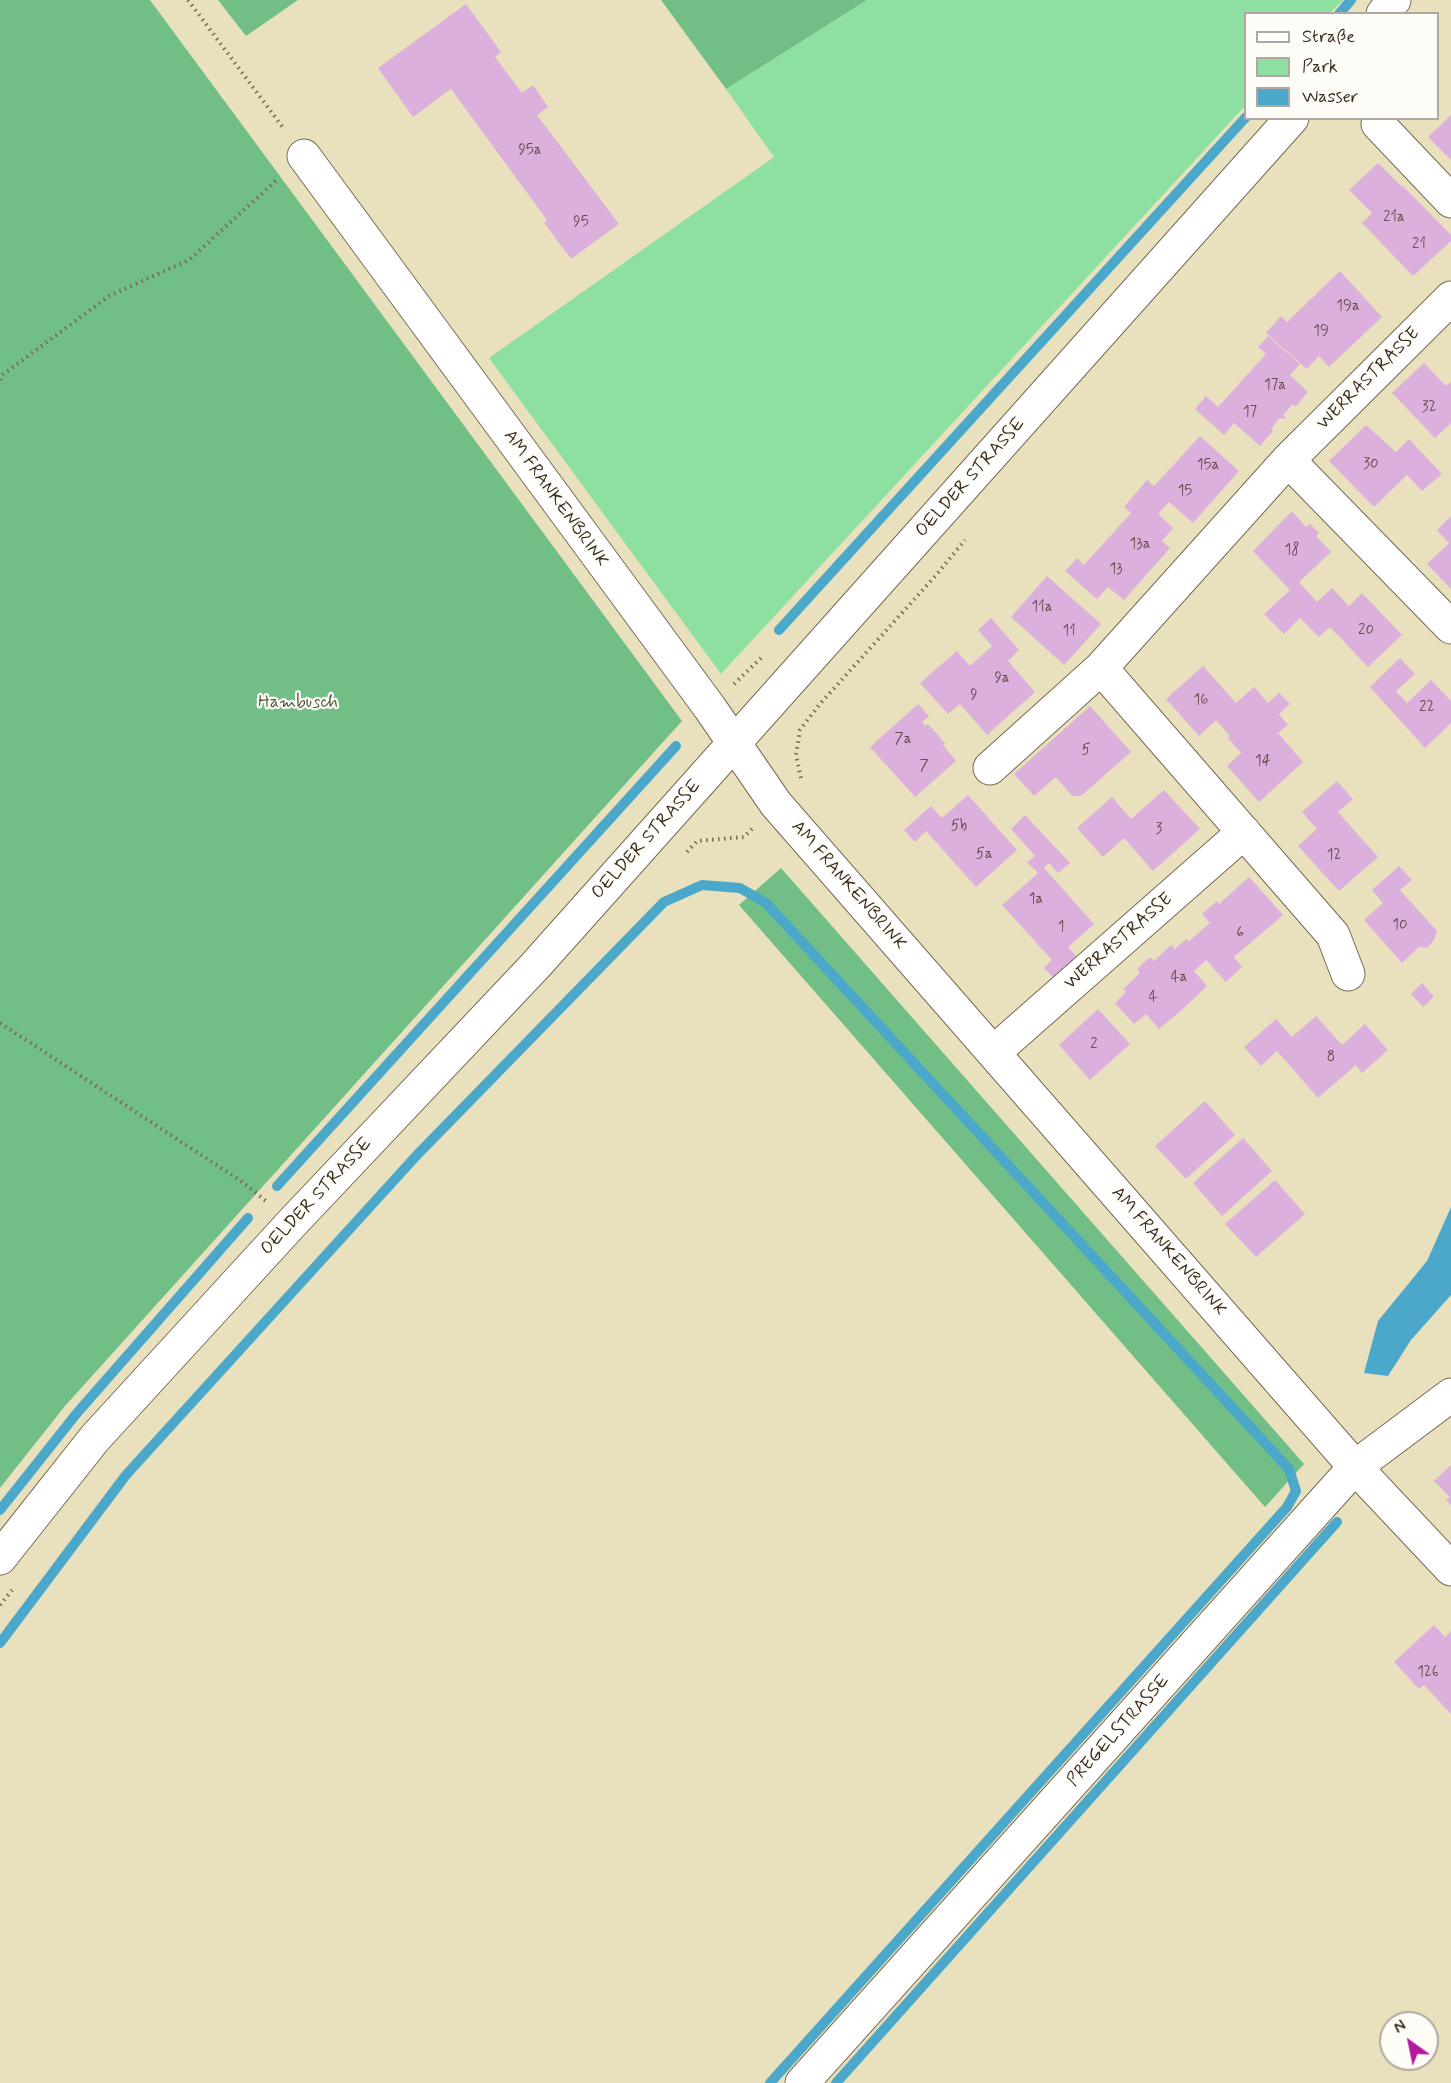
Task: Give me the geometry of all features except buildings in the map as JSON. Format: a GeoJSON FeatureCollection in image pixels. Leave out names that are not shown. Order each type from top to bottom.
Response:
{"type":"FeatureCollection","features":[{"type":"Feature","properties":{"kind":"street"},"geometry":{"type":"LineString","coordinates":[[1385,12],[1394,0]]}},
{"type":"Feature","properties":{"kind":"street","name":"OELDER STRASSE"},"geometry":{"type":"LineString","coordinates":[[0,1558],[95,1438],[292,1223],[535,966],[1290,120]]}},
{"type":"Feature","properties":{"kind":"street"},"geometry":{"type":"LineString","coordinates":[[1378,124],[1451,201]]}},
{"type":"Feature","properties":{"kind":"street","name":"AM FRANKENBRINK"},"geometry":{"type":"LineString","coordinates":[[304,156],[734,743],[776,804],[1355,1467],[1451,1569]]}},
{"type":"Feature","properties":{"kind":"street","name":"WERRASTRASSE"},"geometry":{"type":"LineString","coordinates":[[990,768],[1101,668],[1288,460],[1451,298]]}},
{"type":"Feature","properties":{"kind":"street"},"geometry":{"type":"LineString","coordinates":[[1288,460],[1451,627]]}},
{"type":"Feature","properties":{"kind":"street"},"geometry":{"type":"LineString","coordinates":[[1101,668],[1333,935],[1348,974]]}},
{"type":"Feature","properties":{"kind":"street","name":"WERRASTRASSE"},"geometry":{"type":"LineString","coordinates":[[994,1052],[1244,832]]}},
{"type":"Feature","properties":{"kind":"street","name":"PREGELSTRASSE"},"geometry":{"type":"LineString","coordinates":[[802,2083],[1355,1467],[1451,1395]]}},
{"type":"Feature","properties":{"kind":"path"},"geometry":{"type":"LineString","coordinates":[[0,380],[1,376],[109,296],[189,260],[304,156],[188,0]]}},
{"type":"Feature","properties":{"kind":"path"},"geometry":{"type":"LineString","coordinates":[[0,1023],[241,1181],[292,1223]]}},
{"type":"Feature","properties":{"kind":"green space","name":"Hambusch"},"geometry":{"type":"Polygon","coordinates":[[[0,0],[150,0],[682,721],[65,1406],[0,1488],[0,0]]]}},
{"type":"Feature","properties":{"kind":"green space"},"geometry":{"type":"Polygon","coordinates":[[[218,0],[298,0],[246,36],[218,0]]]}},
{"type":"Feature","properties":{"kind":"green space"},"geometry":{"type":"Polygon","coordinates":[[[661,0],[867,0],[726,89],[661,0]]]}},
{"type":"Feature","properties":{"kind":"green space"},"geometry":{"type":"Polygon","coordinates":[[[867,0],[1343,0],[1331,12],[1244,12],[1244,107],[721,674],[489,358],[774,157],[726,89],[867,0]]]}},
{"type":"Feature","properties":{"kind":"green space"},"geometry":{"type":"Polygon","coordinates":[[[781,868],[1304,1464],[1265,1507],[739,905],[781,868]]]}},
{"type":"Feature","properties":{"kind":"water"},"geometry":{"type":"Polygon","coordinates":[[[1451,1207],[1451,1295],[1411,1340],[1388,1376],[1364,1373],[1378,1321],[1427,1261],[1451,1207]]]}},
{"type":"Feature","properties":{"kind":"waterway"},"geometry":{"type":"LineString","coordinates":[[1341,12],[1351,0]]}},
{"type":"Feature","properties":{"kind":"waterway"},"geometry":{"type":"LineString","coordinates":[[779,630],[1244,119]]}},
{"type":"Feature","properties":{"kind":"waterway"},"geometry":{"type":"LineString","coordinates":[[277,1186],[676,746]]}},
{"type":"Feature","properties":{"kind":"waterway"},"geometry":{"type":"LineString","coordinates":[[0,1643],[126,1475],[417,1155],[664,902],[702,885],[740,888],[766,903],[1289,1469],[1296,1491],[1287,1507],[770,2083]]}},
{"type":"Feature","properties":{"kind":"waterway"},"geometry":{"type":"LineString","coordinates":[[0,1510],[77,1413],[248,1218]]}},
{"type":"Feature","properties":{"kind":"waterway"},"geometry":{"type":"LineString","coordinates":[[836,2083],[1337,1522]]}}]}
